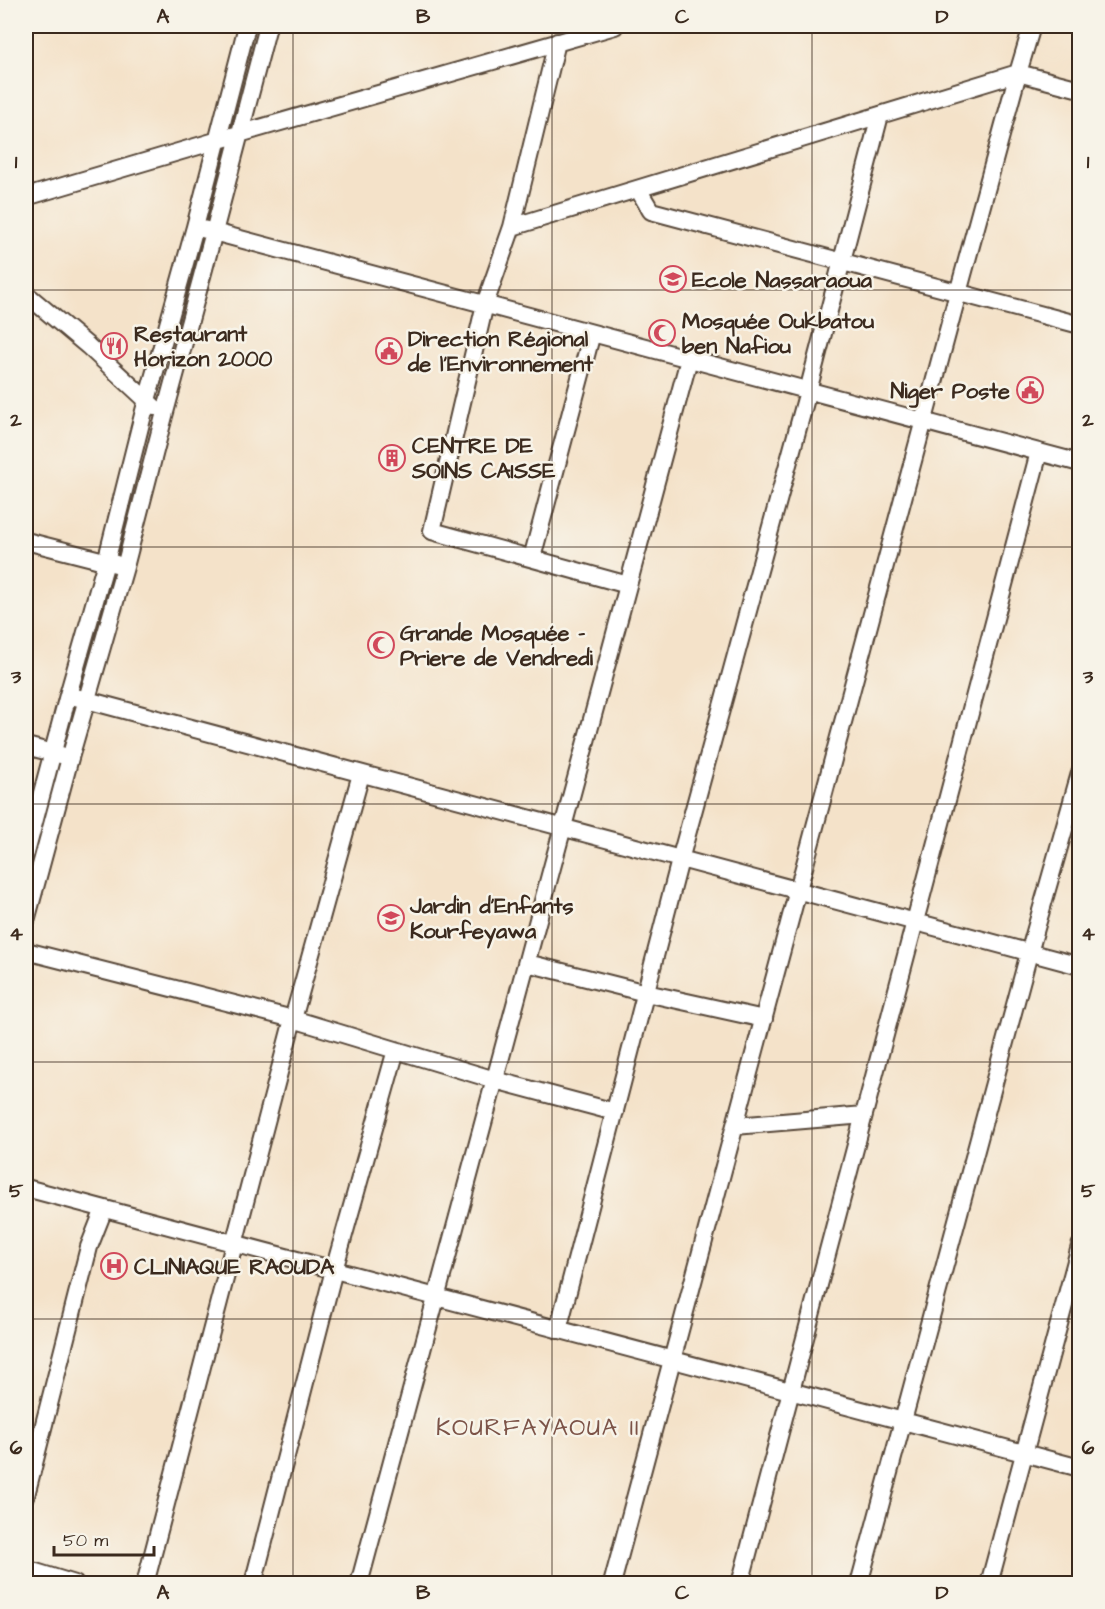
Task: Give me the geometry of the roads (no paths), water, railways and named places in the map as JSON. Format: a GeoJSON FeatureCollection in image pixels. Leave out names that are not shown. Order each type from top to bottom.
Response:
{"type":"FeatureCollection","features":[{"type":"Feature","properties":{"kind":"street"},"geometry":{"type":"LineString","coordinates":[[26,853],[106,562],[247,26]]}},
{"type":"Feature","properties":{"kind":"street"},"geometry":{"type":"LineString","coordinates":[[26,921],[125,567],[268,26]]}},
{"type":"Feature","properties":{"kind":"street"},"geometry":{"type":"LineString","coordinates":[[26,197],[615,26]]}},
{"type":"Feature","properties":{"kind":"street"},"geometry":{"type":"LineString","coordinates":[[612,1584],[958,293],[1032,26]]}},
{"type":"Feature","properties":{"kind":"street"},"geometry":{"type":"LineString","coordinates":[[557,42],[512,227],[485,304],[432,531],[628,585]]}},
{"type":"Feature","properties":{"kind":"street"},"geometry":{"type":"LineString","coordinates":[[512,227],[1018,73],[1080,89]]}},
{"type":"Feature","properties":{"kind":"street"},"geometry":{"type":"LineString","coordinates":[[558,1330],[680,860],[880,115]]}},
{"type":"Feature","properties":{"kind":"street"},"geometry":{"type":"LineString","coordinates":[[638,189],[651,211],[1080,325]]}},
{"type":"Feature","properties":{"kind":"street"},"geometry":{"type":"LineString","coordinates":[[195,227],[1080,463]]}},
{"type":"Feature","properties":{"kind":"street"},"geometry":{"type":"LineString","coordinates":[[26,294],[88,346],[164,416]]}},
{"type":"Feature","properties":{"kind":"street"},"geometry":{"type":"LineString","coordinates":[[532,558],[592,333]]}},
{"type":"Feature","properties":{"kind":"street"},"geometry":{"type":"LineString","coordinates":[[359,1584],[689,359]]}},
{"type":"Feature","properties":{"kind":"street"},"geometry":{"type":"LineString","coordinates":[[740,1584],[1039,452]]}},
{"type":"Feature","properties":{"kind":"street"},"geometry":{"type":"LineString","coordinates":[[26,541],[125,567]]}},
{"type":"Feature","properties":{"kind":"street"},"geometry":{"type":"LineString","coordinates":[[68,695],[1080,966]]}},
{"type":"Feature","properties":{"kind":"street"},"geometry":{"type":"LineString","coordinates":[[26,746],[70,758]]}},
{"type":"Feature","properties":{"kind":"street"},"geometry":{"type":"LineString","coordinates":[[859,1584],[1029,953],[1080,773]]}},
{"type":"Feature","properties":{"kind":"street"},"geometry":{"type":"LineString","coordinates":[[145,1584],[293,1019],[361,774]]}},
{"type":"Feature","properties":{"kind":"street"},"geometry":{"type":"LineString","coordinates":[[26,951],[293,1019],[495,1080],[615,1112]]}},
{"type":"Feature","properties":{"kind":"street"},"geometry":{"type":"LineString","coordinates":[[527,963],[764,1020]]}},
{"type":"Feature","properties":{"kind":"street"},"geometry":{"type":"LineString","coordinates":[[253,1584],[334,1270],[396,1050]]}},
{"type":"Feature","properties":{"kind":"street"},"geometry":{"type":"LineString","coordinates":[[735,1126],[864,1115]]}},
{"type":"Feature","properties":{"kind":"street"},"geometry":{"type":"LineString","coordinates":[[26,1188],[1080,1468]]}},
{"type":"Feature","properties":{"kind":"street"},"geometry":{"type":"LineString","coordinates":[[26,1495],[89,1246],[104,1209]]}},
{"type":"Feature","properties":{"kind":"street"},"geometry":{"type":"LineString","coordinates":[[989,1584],[1080,1246]]}},
{"type":"Feature","properties":{"kind":"street"},"geometry":{"type":"LineString","coordinates":[[26,1569],[75,1584]]}},
{"type":"Feature","properties":{"kind":"place","name":"Ecole Nassaraoua"},"geometry":{"type":"Point","coordinates":[673,279]}},
{"type":"Feature","properties":{"kind":"place","name":"Mosquée Oukbatou ben Nafiou"},"geometry":{"type":"Point","coordinates":[662,333]}},
{"type":"Feature","properties":{"kind":"place","name":"Restaurant Horizon 2000"},"geometry":{"type":"Point","coordinates":[114,346]}},
{"type":"Feature","properties":{"kind":"place","name":"Direction Régional de l'Environnement"},"geometry":{"type":"Point","coordinates":[389,351]}},
{"type":"Feature","properties":{"kind":"place","name":"Niger Poste"},"geometry":{"type":"Point","coordinates":[1030,390]}},
{"type":"Feature","properties":{"kind":"place","name":"CENTRE DE SOINS CAISSE"},"geometry":{"type":"Point","coordinates":[392,458]}},
{"type":"Feature","properties":{"kind":"place","name":"Grande Mosquée - Priere de Vendredi"},"geometry":{"type":"Point","coordinates":[381,645]}},
{"type":"Feature","properties":{"kind":"place","name":"Jardin d'Enfants Kourfeyawa"},"geometry":{"type":"Point","coordinates":[391,918]}},
{"type":"Feature","properties":{"kind":"place","name":"CLINIAQUE RAOUDA"},"geometry":{"type":"Point","coordinates":[114,1266]}},
{"type":"Feature","properties":{"kind":"district","name":"KOURFAYAOUA II"},"geometry":{"type":"Point","coordinates":[538,1427]}}]}
